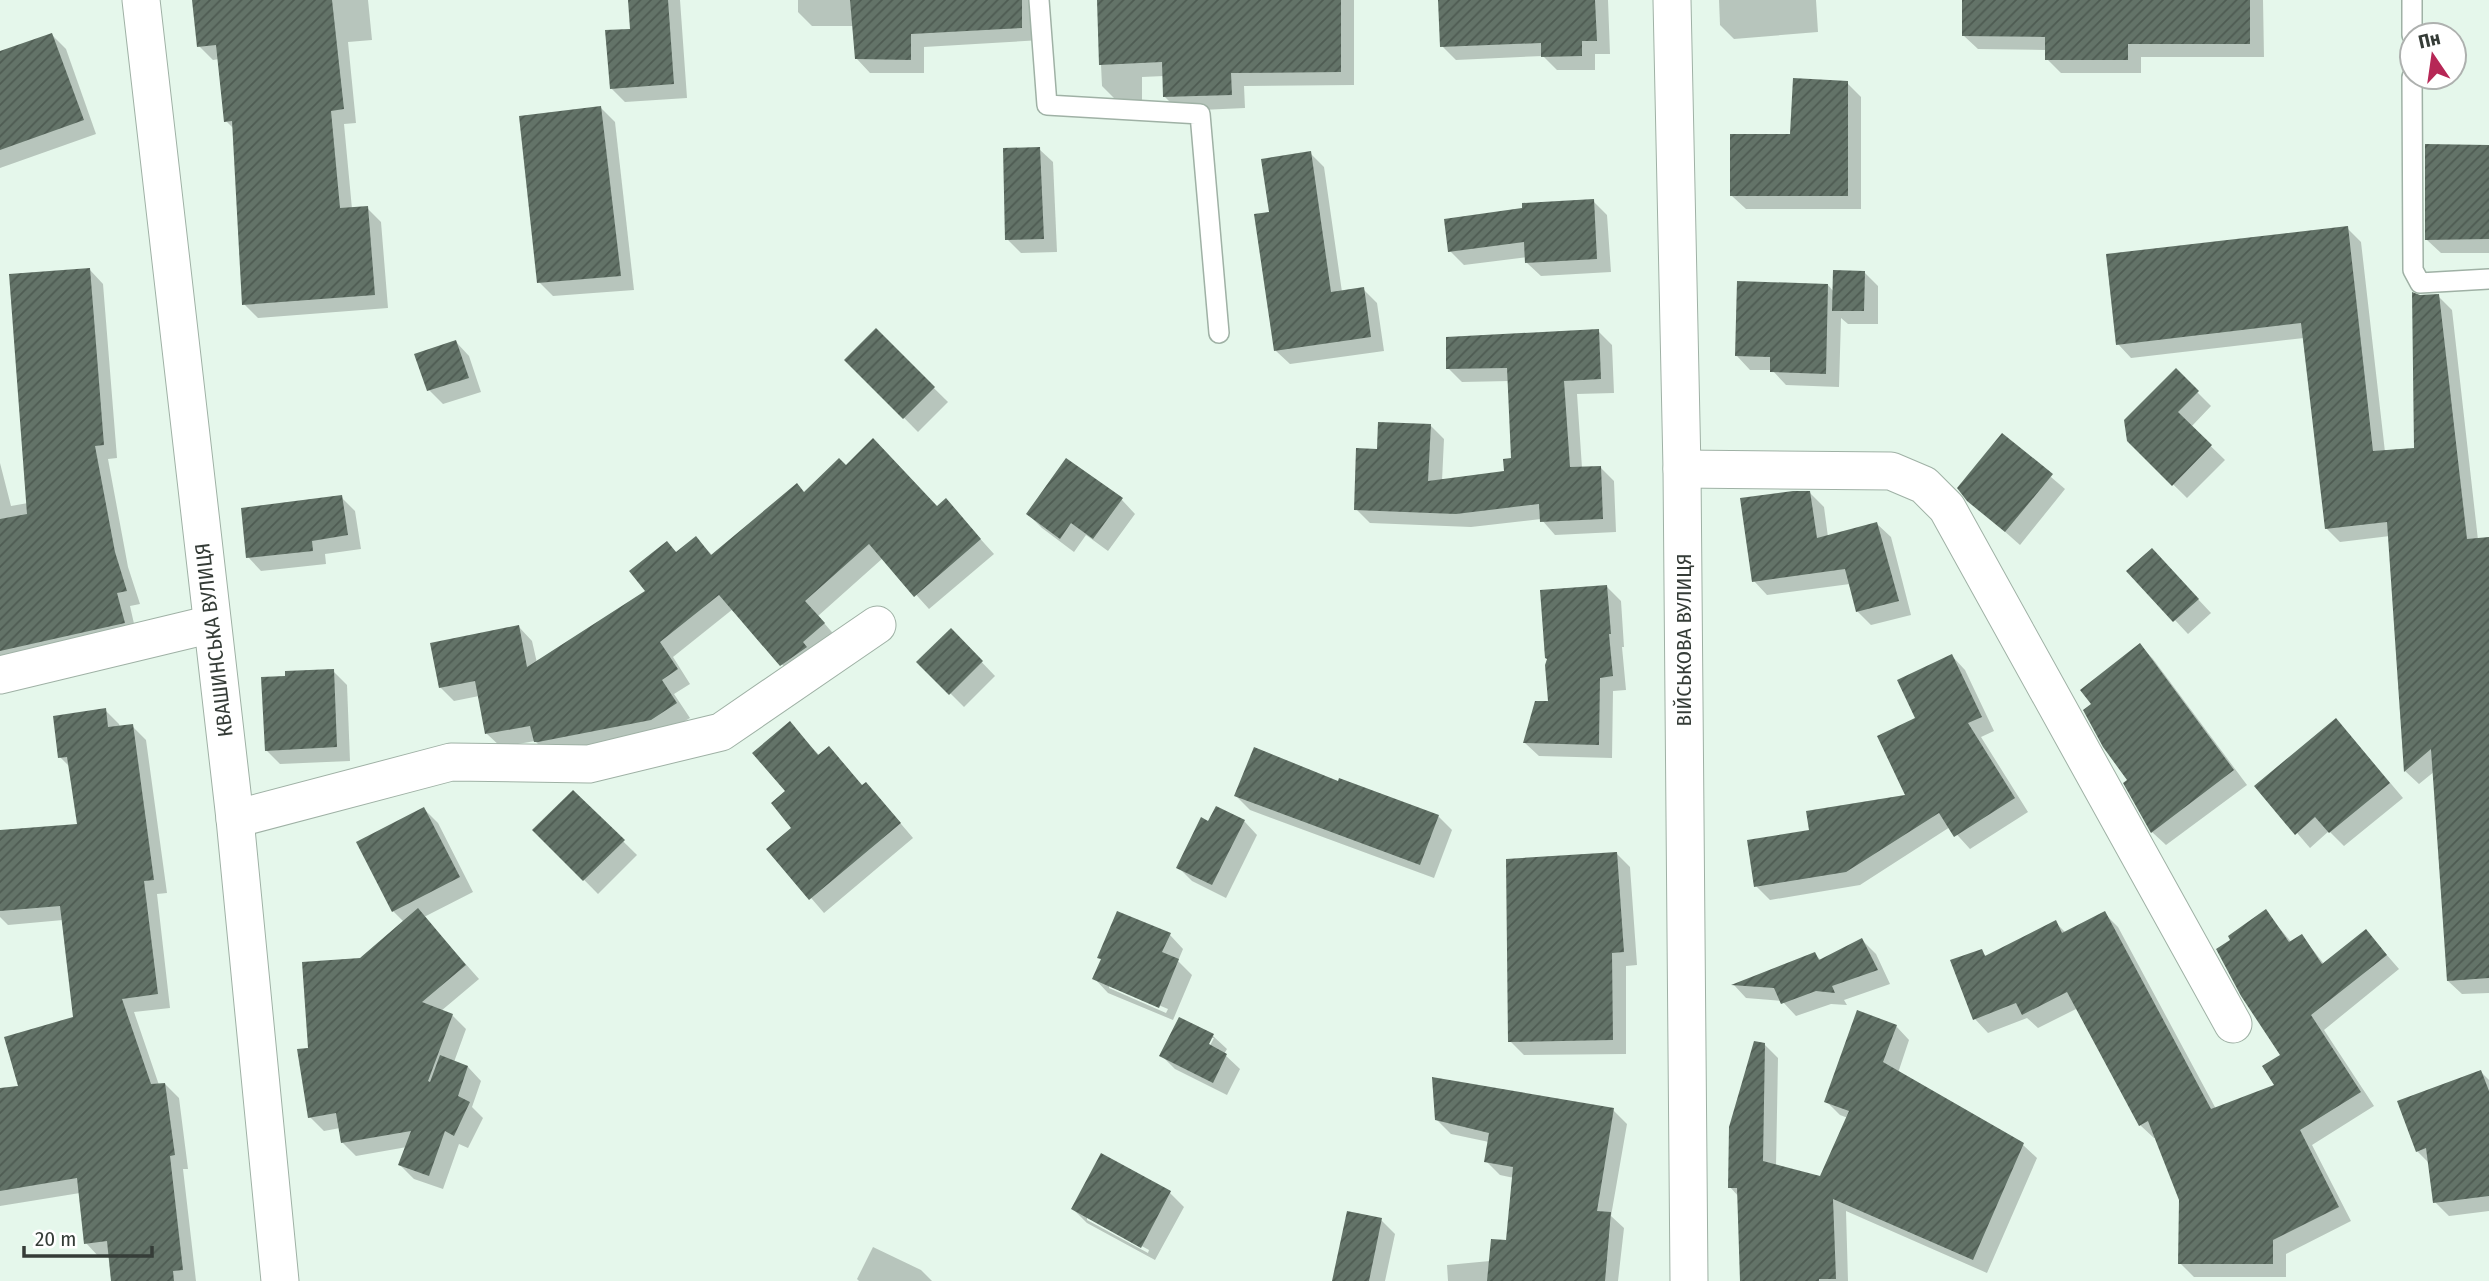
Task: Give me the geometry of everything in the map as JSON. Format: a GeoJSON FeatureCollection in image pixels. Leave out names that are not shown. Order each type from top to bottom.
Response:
{"type":"FeatureCollection","features":[{"type":"Feature","properties":{"kind":"street","name":"КВАШИНСЬКА ВУЛИЦЯ"},"geometry":{"type":"LineString","coordinates":[[141,0],[235,819],[280,1281]]}},
{"type":"Feature","properties":{"kind":"street","name":"ВІЙСЬКОВА ВУЛИЦЯ"},"geometry":{"type":"LineString","coordinates":[[1672,0],[1682,469],[1689,1281]]}},
{"type":"Feature","properties":{"kind":"street"},"geometry":{"type":"LineString","coordinates":[[1682,469],[1891,471],[1924,485],[1947,508],[2232,1024]]}},
{"type":"Feature","properties":{"kind":"street"},"geometry":{"type":"LineString","coordinates":[[0,675],[212,624]]}},
{"type":"Feature","properties":{"kind":"street"},"geometry":{"type":"LineString","coordinates":[[235,819],[451,762],[589,764],[721,732],[877,625]]}},
{"type":"Feature","properties":{"kind":"lane"},"geometry":{"type":"LineString","coordinates":[[1039,0],[1047,105],[1200,114],[1219,333]]}},
{"type":"Feature","properties":{"kind":"lane"},"geometry":{"type":"LineString","coordinates":[[2412,0],[2412,21]]}},
{"type":"Feature","properties":{"kind":"lane"},"geometry":{"type":"LineString","coordinates":[[2412,91],[2413,270],[2420,283],[2489,279]]}},
{"type":"Feature","properties":{"kind":"building"},"geometry":{"type":"Polygon","coordinates":[[[192,0],[332,0],[344,109],[331,111],[340,208],[368,206],[375,295],[242,305],[232,121],[224,122],[216,45],[197,47],[192,0]]]}},
{"type":"Feature","properties":{"kind":"building"},"geometry":{"type":"Polygon","coordinates":[[[628,0],[668,0],[674,84],[610,89],[605,30],[630,29],[628,0]]]}},
{"type":"Feature","properties":{"kind":"building"},"geometry":{"type":"Polygon","coordinates":[[[850,0],[1022,0],[1022,28],[911,34],[911,60],[855,59],[850,0]]]}},
{"type":"Feature","properties":{"kind":"building"},"geometry":{"type":"Polygon","coordinates":[[[1097,0],[1341,0],[1341,72],[1231,73],[1232,95],[1163,97],[1162,62],[1099,65],[1097,0]]]}},
{"type":"Feature","properties":{"kind":"building"},"geometry":{"type":"Polygon","coordinates":[[[1438,0],[1595,0],[1597,41],[1582,41],[1582,56],[1541,57],[1541,43],[1440,47],[1438,0]]]}},
{"type":"Feature","properties":{"kind":"building"},"geometry":{"type":"Polygon","coordinates":[[[1962,0],[2250,0],[2250,44],[2128,44],[2128,60],[2045,60],[2045,37],[1962,36],[1962,0]]]}},
{"type":"Feature","properties":{"kind":"building"},"geometry":{"type":"Polygon","coordinates":[[[52,33],[84,120],[0,150],[0,51],[52,33]]]}},
{"type":"Feature","properties":{"kind":"building"},"geometry":{"type":"Polygon","coordinates":[[[1793,78],[1848,81],[1848,196],[1730,196],[1730,134],[1790,134],[1793,78]]]}},
{"type":"Feature","properties":{"kind":"building"},"geometry":{"type":"Polygon","coordinates":[[[601,106],[621,276],[537,283],[519,116],[601,106]]]}},
{"type":"Feature","properties":{"kind":"building"},"geometry":{"type":"Polygon","coordinates":[[[2425,144],[2489,145],[2489,239],[2425,240],[2425,144]]]}},
{"type":"Feature","properties":{"kind":"building"},"geometry":{"type":"Polygon","coordinates":[[[1040,147],[1044,239],[1005,240],[1003,148],[1040,147]]]}},
{"type":"Feature","properties":{"kind":"building"},"geometry":{"type":"Polygon","coordinates":[[[1311,151],[1331,292],[1364,287],[1371,337],[1274,351],[1254,214],[1269,212],[1261,159],[1311,151]]]}},
{"type":"Feature","properties":{"kind":"building"},"geometry":{"type":"Polygon","coordinates":[[[1594,199],[1597,259],[1525,263],[1524,242],[1448,252],[1444,219],[1522,208],[1522,203],[1594,199]]]}},
{"type":"Feature","properties":{"kind":"building"},"geometry":{"type":"Polygon","coordinates":[[[2348,226],[2373,451],[2414,448],[2412,292],[2420,295],[2439,294],[2467,539],[2489,537],[2489,978],[2447,981],[2431,749],[2404,772],[2387,522],[2325,529],[2301,323],[2116,345],[2106,254],[2348,226]]]}},
{"type":"Feature","properties":{"kind":"building"},"geometry":{"type":"Polygon","coordinates":[[[90,268],[104,445],[95,446],[115,552],[127,591],[117,593],[125,623],[0,651],[0,519],[27,514],[9,274],[90,268]]]}},
{"type":"Feature","properties":{"kind":"building"},"geometry":{"type":"Polygon","coordinates":[[[1833,270],[1865,271],[1864,311],[1832,311],[1833,270]]]}},
{"type":"Feature","properties":{"kind":"building"},"geometry":{"type":"Polygon","coordinates":[[[1737,281],[1828,284],[1826,374],[1770,372],[1770,357],[1735,356],[1737,281]]]}},
{"type":"Feature","properties":{"kind":"building"},"geometry":{"type":"Polygon","coordinates":[[[876,328],[935,387],[903,419],[844,360],[876,328]]]}},
{"type":"Feature","properties":{"kind":"building"},"geometry":{"type":"Polygon","coordinates":[[[1599,329],[1601,379],[1564,381],[1570,467],[1601,466],[1603,519],[1540,522],[1539,504],[1456,514],[1354,510],[1356,448],[1377,449],[1378,422],[1431,424],[1428,481],[1504,471],[1503,459],[1511,458],[1507,368],[1446,369],[1446,337],[1599,329]]]}},
{"type":"Feature","properties":{"kind":"building"},"geometry":{"type":"Polygon","coordinates":[[[456,340],[469,378],[427,391],[414,354],[456,340]]]}},
{"type":"Feature","properties":{"kind":"building"},"geometry":{"type":"Polygon","coordinates":[[[2176,368],[2199,391],[2178,412],[2212,445],[2172,486],[2127,441],[2124,420],[2176,368]]]}},
{"type":"Feature","properties":{"kind":"building"},"geometry":{"type":"Polygon","coordinates":[[[2002,433],[2053,474],[2005,532],[1967,501],[1957,488],[2002,433]]]}},
{"type":"Feature","properties":{"kind":"building"},"geometry":{"type":"Polygon","coordinates":[[[873,438],[937,506],[946,498],[981,539],[914,597],[869,544],[805,601],[825,623],[803,642],[807,647],[780,666],[719,595],[660,642],[678,669],[662,680],[677,703],[651,720],[538,742],[534,742],[530,726],[485,734],[475,681],[439,688],[430,643],[519,625],[527,667],[645,591],[629,571],[667,541],[676,552],[696,536],[711,555],[797,483],[804,492],[839,458],[846,465],[873,438]]]}},
{"type":"Feature","properties":{"kind":"building"},"geometry":{"type":"Polygon","coordinates":[[[1066,458],[1123,498],[1093,539],[1071,523],[1060,539],[1026,514],[1066,458]]]}},
{"type":"Feature","properties":{"kind":"building"},"geometry":{"type":"Polygon","coordinates":[[[1810,491],[1817,538],[1877,522],[1899,601],[1856,612],[1845,569],[1752,582],[1740,498],[1810,491]]]}},
{"type":"Feature","properties":{"kind":"building"},"geometry":{"type":"Polygon","coordinates":[[[342,495],[348,535],[312,541],[313,551],[246,558],[241,508],[342,495]]]}},
{"type":"Feature","properties":{"kind":"building"},"geometry":{"type":"Polygon","coordinates":[[[2152,548],[2199,599],[2173,622],[2126,571],[2152,548]]]}},
{"type":"Feature","properties":{"kind":"building"},"geometry":{"type":"Polygon","coordinates":[[[1607,585],[1613,676],[1600,678],[1599,745],[1523,743],[1535,701],[1548,701],[1540,590],[1607,585]]]}},
{"type":"Feature","properties":{"kind":"building"},"geometry":{"type":"Polygon","coordinates":[[[951,628],[983,661],[949,695],[916,662],[951,628]]]}},
{"type":"Feature","properties":{"kind":"building"},"geometry":{"type":"Polygon","coordinates":[[[2140,643],[2234,770],[2151,833],[2123,783],[2127,780],[2103,747],[2083,710],[2091,704],[2080,690],[2140,643]]]}},
{"type":"Feature","properties":{"kind":"building"},"geometry":{"type":"Polygon","coordinates":[[[1952,654],[1982,717],[1968,723],[2015,798],[1954,837],[1939,813],[1846,872],[1754,887],[1747,840],[1809,830],[1806,811],[1905,795],[1877,736],[1915,718],[1897,680],[1952,654]]]}},
{"type":"Feature","properties":{"kind":"building"},"geometry":{"type":"Polygon","coordinates":[[[334,669],[337,747],[265,751],[261,677],[285,676],[285,671],[334,669]]]}},
{"type":"Feature","properties":{"kind":"building"},"geometry":{"type":"Polygon","coordinates":[[[106,708],[108,727],[133,724],[154,880],[144,881],[158,994],[122,999],[151,1084],[165,1083],[175,1155],[170,1156],[183,1270],[173,1271],[174,1281],[111,1281],[107,1241],[84,1244],[77,1178],[0,1191],[0,1088],[18,1086],[4,1037],[73,1017],[60,906],[0,911],[0,830],[77,824],[67,757],[58,758],[53,716],[106,708]]]}},
{"type":"Feature","properties":{"kind":"building"},"geometry":{"type":"Polygon","coordinates":[[[2336,718],[2390,783],[2329,833],[2315,817],[2295,835],[2254,786],[2336,718]]]}},
{"type":"Feature","properties":{"kind":"building"},"geometry":{"type":"Polygon","coordinates":[[[790,721],[818,755],[829,746],[862,785],[866,782],[901,823],[809,900],[766,849],[791,828],[771,803],[785,791],[752,753],[790,721]]]}},
{"type":"Feature","properties":{"kind":"building"},"geometry":{"type":"Polygon","coordinates":[[[1254,747],[1338,781],[1339,778],[1439,815],[1420,865],[1234,796],[1254,747]]]}},
{"type":"Feature","properties":{"kind":"building"},"geometry":{"type":"Polygon","coordinates":[[[573,790],[625,840],[583,881],[532,830],[573,790]]]}},
{"type":"Feature","properties":{"kind":"building"},"geometry":{"type":"Polygon","coordinates":[[[1216,806],[1245,820],[1212,885],[1176,868],[1201,817],[1208,821],[1216,806]]]}},
{"type":"Feature","properties":{"kind":"building"},"geometry":{"type":"Polygon","coordinates":[[[424,807],[460,877],[392,912],[356,842],[424,807]]]}},
{"type":"Feature","properties":{"kind":"building"},"geometry":{"type":"Polygon","coordinates":[[[1617,852],[1624,952],[1612,953],[1613,1040],[1508,1042],[1506,859],[1617,852]]]}},
{"type":"Feature","properties":{"kind":"building"},"geometry":{"type":"Polygon","coordinates":[[[418,908],[466,965],[422,1002],[453,1014],[428,1081],[430,1082],[440,1055],[468,1066],[458,1096],[470,1102],[454,1136],[445,1131],[429,1176],[398,1165],[411,1131],[341,1143],[336,1113],[308,1118],[297,1049],[308,1048],[302,962],[360,958],[418,908]]]}},
{"type":"Feature","properties":{"kind":"building"},"geometry":{"type":"Polygon","coordinates":[[[2266,909],[2289,942],[2302,934],[2322,964],[2366,929],[2387,955],[2311,1015],[2361,1092],[2300,1130],[2339,1207],[2273,1240],[2273,1264],[2178,1264],[2179,1200],[2148,1121],[2139,1126],[2067,992],[2022,1015],[2016,1003],[1973,1020],[1950,960],[1982,949],[1985,956],[2056,920],[2062,933],[2105,911],[2211,1109],[2274,1085],[2262,1066],[2280,1055],[2241,996],[2216,949],[2230,940],[2228,936],[2266,909]]]}},
{"type":"Feature","properties":{"kind":"building"},"geometry":{"type":"Polygon","coordinates":[[[1117,911],[1171,933],[1162,952],[1179,959],[1159,1008],[1092,979],[1101,959],[1097,958],[1117,911]]]}},
{"type":"Feature","properties":{"kind":"building"},"geometry":{"type":"Polygon","coordinates":[[[1862,938],[1878,970],[1832,986],[1835,993],[1816,991],[1781,1004],[1774,988],[1731,985],[1815,952],[1819,960],[1862,938]]]}},
{"type":"Feature","properties":{"kind":"building"},"geometry":{"type":"Polygon","coordinates":[[[1857,1010],[1897,1025],[1883,1062],[2024,1143],[1973,1260],[1833,1199],[1836,1279],[1740,1281],[1737,1188],[1728,1188],[1729,1127],[1754,1041],[1765,1043],[1763,1161],[1820,1176],[1849,1111],[1824,1102],[1857,1010]]]}},
{"type":"Feature","properties":{"kind":"building"},"geometry":{"type":"Polygon","coordinates":[[[1179,1017],[1214,1034],[1209,1044],[1227,1054],[1213,1083],[1159,1056],[1179,1017]]]}},
{"type":"Feature","properties":{"kind":"building"},"geometry":{"type":"Polygon","coordinates":[[[2481,1070],[2489,1091],[2489,1196],[2433,1203],[2426,1148],[2416,1152],[2397,1101],[2481,1070]]]}},
{"type":"Feature","properties":{"kind":"building"},"geometry":{"type":"Polygon","coordinates":[[[1432,1077],[1614,1108],[1597,1211],[1611,1212],[1605,1281],[1487,1281],[1491,1239],[1506,1240],[1513,1167],[1484,1162],[1489,1133],[1435,1120],[1432,1077]]]}},
{"type":"Feature","properties":{"kind":"building"},"geometry":{"type":"Polygon","coordinates":[[[1101,1153],[1171,1191],[1141,1248],[1071,1209],[1101,1153]]]}},
{"type":"Feature","properties":{"kind":"building"},"geometry":{"type":"Polygon","coordinates":[[[1347,1211],[1382,1218],[1369,1281],[1332,1281],[1347,1211]]]}}]}
